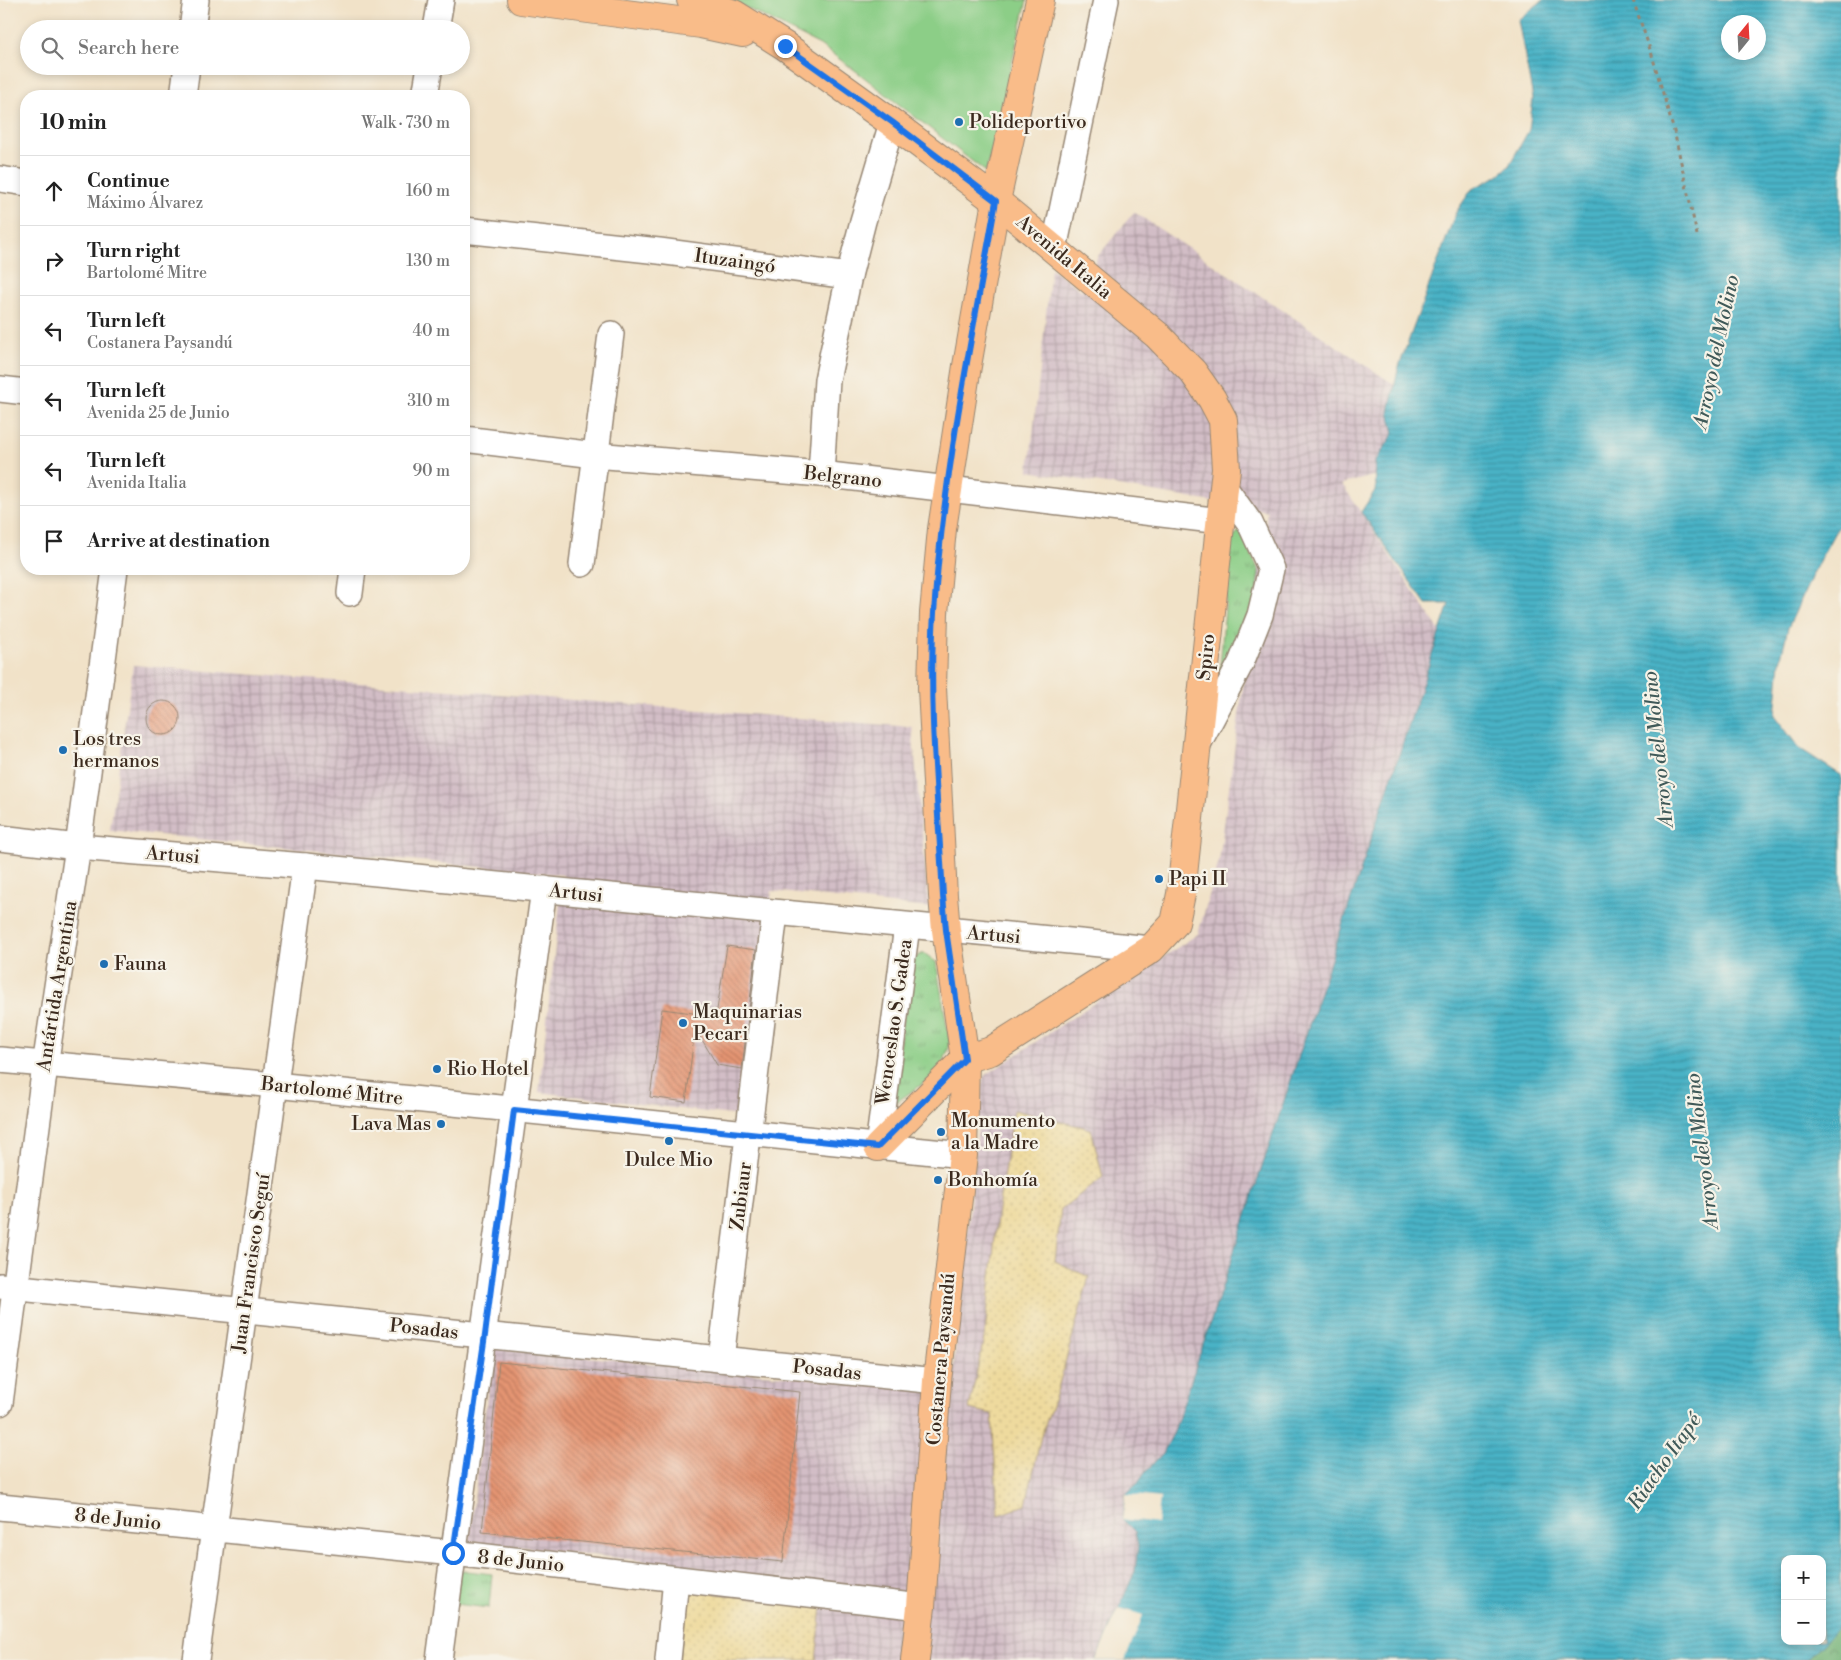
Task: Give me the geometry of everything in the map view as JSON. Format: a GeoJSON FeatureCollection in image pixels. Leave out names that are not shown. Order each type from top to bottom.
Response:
{"type":"FeatureCollection","features":[{"type":"Feature","properties":{"kind":"main road"},"geometry":{"type":"LineString","coordinates":[[528,0],[701,24],[731,30],[785,46]]}},
{"type":"Feature","properties":{"kind":"main road","name":"Avenida Italia"},"geometry":{"type":"LineString","coordinates":[[691,0],[734,14],[785,46],[892,122],[996,201],[1157,335],[1193,372],[1212,399],[1223,420]]}},
{"type":"Feature","properties":{"kind":"main road","name":"Costanera Paysandú"},"geometry":{"type":"LineString","coordinates":[[915,1660],[922,1607],[937,1381],[962,1156],[965,1059],[946,930],[932,688],[934,613],[942,529],[967,366],[996,201],[1040,0]]}},
{"type":"Feature","properties":{"kind":"main road","name":"Spiro"},"geometry":{"type":"LineString","coordinates":[[1152,949],[1175,923],[1181,894],[1226,469],[1223,420]]}},
{"type":"Feature","properties":{"kind":"main road"},"geometry":{"type":"LineString","coordinates":[[878,1147],[965,1059],[991,1051],[1152,949]]}},
{"type":"Feature","properties":{"kind":"street"},"geometry":{"type":"LineString","coordinates":[[193,20],[196,0]]}},
{"type":"Feature","properties":{"kind":"street"},"geometry":{"type":"LineString","coordinates":[[438,20],[441,0]]}},
{"type":"Feature","properties":{"kind":"street"},"geometry":{"type":"LineString","coordinates":[[1054,249],[1106,0]]}},
{"type":"Feature","properties":{"kind":"street"},"geometry":{"type":"LineString","coordinates":[[184,90],[186,75]]}},
{"type":"Feature","properties":{"kind":"street"},"geometry":{"type":"LineString","coordinates":[[426,90],[428,75]]}},
{"type":"Feature","properties":{"kind":"street"},"geometry":{"type":"LineString","coordinates":[[821,474],[827,380],[848,276],[862,221],[892,122]]}},
{"type":"Feature","properties":{"kind":"street"},"geometry":{"type":"LineString","coordinates":[[0,179],[20,182]]}},
{"type":"Feature","properties":{"kind":"street","name":"Ituzaingó"},"geometry":{"type":"LineString","coordinates":[[470,231],[659,251],[848,276]]}},
{"type":"Feature","properties":{"kind":"street"},"geometry":{"type":"LineString","coordinates":[[582,564],[611,334]]}},
{"type":"Feature","properties":{"kind":"street"},"geometry":{"type":"LineString","coordinates":[[0,389],[20,391]]}},
{"type":"Feature","properties":{"kind":"street","name":"Belgrano"},"geometry":{"type":"LineString","coordinates":[[470,441],[821,474],[1221,521]]}},
{"type":"Feature","properties":{"kind":"street"},"geometry":{"type":"LineString","coordinates":[[1197,747],[1241,663],[1260,615],[1271,569],[1250,523],[1224,487]]}},
{"type":"Feature","properties":{"kind":"street","name":"Antártida Argentina"},"geometry":{"type":"LineString","coordinates":[[0,1403],[8,1287],[45,1066],[78,847],[114,575]]}},
{"type":"Feature","properties":{"kind":"street","name":"Artusi"},"geometry":{"type":"LineString","coordinates":[[0,838],[1152,949]]}},
{"type":"Feature","properties":{"kind":"street","name":"Juan Francisco Seguí"},"geometry":{"type":"LineString","coordinates":[[196,1660],[305,866]]}},
{"type":"Feature","properties":{"kind":"street"},"geometry":{"type":"LineString","coordinates":[[439,1660],[485,1335],[544,890]]}},
{"type":"Feature","properties":{"kind":"street","name":"Zubiaur"},"geometry":{"type":"LineString","coordinates":[[721,1359],[775,913]]}},
{"type":"Feature","properties":{"kind":"street","name":"Wenceslao S. Gadea"},"geometry":{"type":"LineString","coordinates":[[878,1147],[907,926]]}},
{"type":"Feature","properties":{"kind":"street","name":"Bartolomé Mitre"},"geometry":{"type":"LineString","coordinates":[[0,1060],[45,1066],[275,1085],[962,1156]]}},
{"type":"Feature","properties":{"kind":"street","name":"Posadas"},"geometry":{"type":"LineString","coordinates":[[8,1287],[937,1381]]}},
{"type":"Feature","properties":{"kind":"street","name":"8 de Junio"},"geometry":{"type":"LineString","coordinates":[[0,1507],[453,1553],[922,1607]]}},
{"type":"Feature","properties":{"kind":"street"},"geometry":{"type":"LineString","coordinates":[[668,1660],[676,1579]]}},
{"type":"Feature","properties":{"kind":"path"},"geometry":{"type":"LineString","coordinates":[[1633,0],[1676,135],[1697,235]]}},
{"type":"Feature","properties":{"kind":"shaded area"},"geometry":{"type":"Polygon","coordinates":[[[1134,212],[1454,424],[1445,458],[1342,484],[1440,631],[1174,1432],[1163,1453],[1138,1483],[1126,1494],[1122,1519],[1135,1532],[1138,1546],[1135,1571],[1096,1660],[686,1660],[696,1567],[469,1541],[493,1348],[951,1392],[983,1077],[1198,934],[1219,861],[1267,511],[1029,471],[1051,268],[1082,291],[1098,256],[1134,212]]]}},
{"type":"Feature","properties":{"kind":"shaded area"},"geometry":{"type":"Polygon","coordinates":[[[133,665],[912,727],[929,908],[772,891],[740,1116],[539,1092],[563,875],[110,830],[133,665]]]}},
{"type":"Feature","properties":{"kind":"green space","name":"Polideportivo"},"geometry":{"type":"Polygon","coordinates":[[[731,0],[1027,0],[986,172],[820,45],[731,0]]]}},
{"type":"Feature","properties":{"kind":"green space"},"geometry":{"type":"Polygon","coordinates":[[[1240,530],[1259,571],[1252,626],[1218,690],[1231,540],[1240,530]]]}},
{"type":"Feature","properties":{"kind":"green space"},"geometry":{"type":"Polygon","coordinates":[[[924,953],[936,962],[950,1044],[940,1072],[892,1105],[910,960],[924,953]]]}},
{"type":"Feature","properties":{"kind":"green space"},"geometry":{"type":"Polygon","coordinates":[[[459,1570],[492,1574],[489,1608],[455,1604],[459,1570]]]}},
{"type":"Feature","properties":{"kind":"green space"},"geometry":{"type":"Polygon","coordinates":[[[1841,1626],[1841,1660],[1806,1660],[1821,1645],[1826,1645],[1826,1641],[1841,1626]]]}},
{"type":"Feature","properties":{"kind":"sand"},"geometry":{"type":"Polygon","coordinates":[[[1014,1110],[1091,1129],[1103,1177],[1061,1209],[1055,1261],[1089,1277],[1057,1392],[1041,1436],[1026,1505],[998,1515],[992,1414],[969,1409],[985,1333],[998,1209],[1014,1110]]]}},
{"type":"Feature","properties":{"kind":"sand"},"geometry":{"type":"Polygon","coordinates":[[[687,1590],[822,1607],[816,1660],[678,1660],[687,1590]]]}},
{"type":"Feature","properties":{"kind":"water"},"geometry":{"type":"Polygon","coordinates":[[[1543,0],[1841,0],[1841,524],[1818,563],[1788,628],[1780,662],[1775,716],[1799,748],[1841,775],[1841,1626],[1826,1641],[1826,1555],[1781,1555],[1781,1645],[1821,1645],[1806,1660],[1096,1660],[1135,1571],[1138,1546],[1135,1532],[1122,1519],[1126,1494],[1138,1483],[1163,1453],[1174,1432],[1449,604],[1426,604],[1361,512],[1376,489],[1375,462],[1394,433],[1389,412],[1398,369],[1456,212],[1472,189],[1497,176],[1508,167],[1529,130],[1533,98],[1518,20],[1543,0]]]}},
{"type":"Feature","properties":{"kind":"pier"},"geometry":{"type":"Polygon","coordinates":[[[1126,1494],[1160,1498],[1157,1524],[1122,1519],[1126,1494]]]}},
{"type":"Feature","properties":{"kind":"pier"},"geometry":{"type":"Polygon","coordinates":[[[1119,1608],[1143,1615],[1125,1660],[1096,1660],[1119,1608]]]}},
{"type":"Feature","properties":{"kind":"building"},"geometry":{"type":"Polygon","coordinates":[[[163,701],[175,706],[180,718],[175,730],[163,735],[151,730],[146,718],[151,706],[163,701]]]}},
{"type":"Feature","properties":{"kind":"building","name":"Maquinarias Pecari"},"geometry":{"type":"Polygon","coordinates":[[[727,946],[756,950],[742,1069],[717,1065],[695,1028],[686,1102],[650,1097],[662,1009],[716,1016],[727,946]]]}},
{"type":"Feature","properties":{"kind":"building"},"geometry":{"type":"Polygon","coordinates":[[[499,1362],[800,1392],[783,1562],[482,1532],[499,1362]]]}},
{"type":"Feature","properties":{"kind":"place","name":"Polideportivo"},"geometry":{"type":"Point","coordinates":[959,122]}},
{"type":"Feature","properties":{"kind":"place","name":"Los tres hermanos"},"geometry":{"type":"Point","coordinates":[63,750]}},
{"type":"Feature","properties":{"kind":"place","name":"Papi II"},"geometry":{"type":"Point","coordinates":[1159,879]}},
{"type":"Feature","properties":{"kind":"place","name":"Fauna"},"geometry":{"type":"Point","coordinates":[104,964]}},
{"type":"Feature","properties":{"kind":"place","name":"Maquinarias Pecari"},"geometry":{"type":"Point","coordinates":[683,1023]}},
{"type":"Feature","properties":{"kind":"place","name":"Rio Hotel"},"geometry":{"type":"Point","coordinates":[437,1069]}},
{"type":"Feature","properties":{"kind":"place","name":"Lava Mas"},"geometry":{"type":"Point","coordinates":[441,1124]}},
{"type":"Feature","properties":{"kind":"place","name":"Monumento a la Madre"},"geometry":{"type":"Point","coordinates":[941,1132]}},
{"type":"Feature","properties":{"kind":"place","name":"Dulce Mio"},"geometry":{"type":"Point","coordinates":[669,1141]}},
{"type":"Feature","properties":{"kind":"place","name":"Bonhomía"},"geometry":{"type":"Point","coordinates":[938,1180]}},
{"type":"Feature","properties":{"kind":"route"},"geometry":{"type":"LineString","coordinates":[[453,1553],[485,1335],[514,1110],[878,1147],[965,1059],[946,930],[943,896],[932,688],[934,613],[942,529],[967,366],[996,201],[892,122],[785,46]]}},
{"type":"Feature","properties":{"kind":"water label","name":"Arroyo del Molino"},"geometry":{"type":"Point","coordinates":[1717,352]}},
{"type":"Feature","properties":{"kind":"water label","name":"Arroyo del Molino"},"geometry":{"type":"Point","coordinates":[1659,749]}},
{"type":"Feature","properties":{"kind":"water label","name":"Arroyo del Molino"},"geometry":{"type":"Point","coordinates":[1703,1151]}},
{"type":"Feature","properties":{"kind":"water label","name":"Riacho Itapé"},"geometry":{"type":"Point","coordinates":[1665,1462]}}]}
